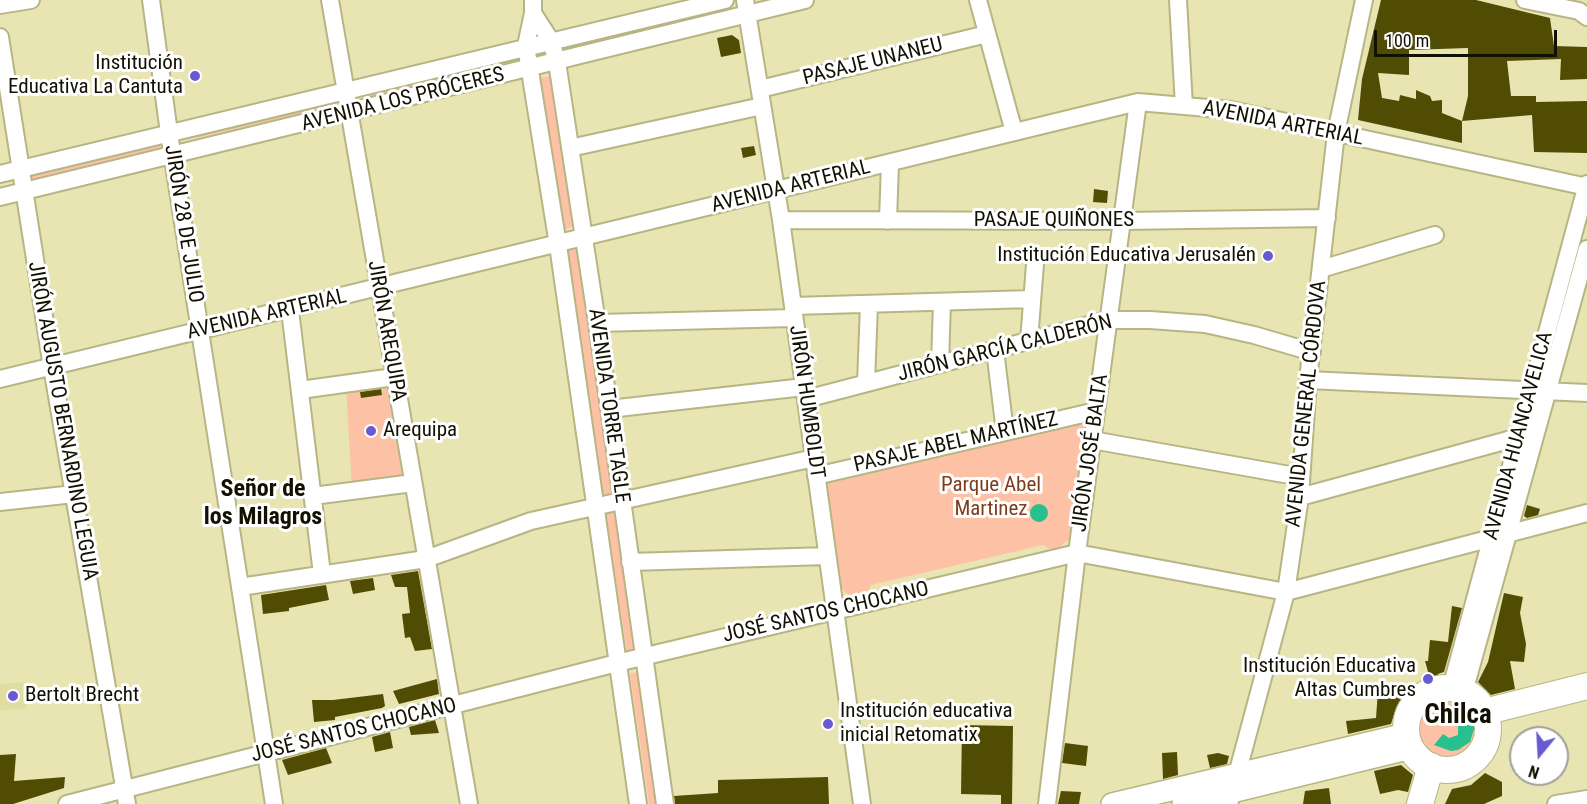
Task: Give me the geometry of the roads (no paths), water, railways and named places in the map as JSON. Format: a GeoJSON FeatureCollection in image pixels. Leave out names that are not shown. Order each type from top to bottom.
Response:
{"type":"FeatureCollection","features":[{"type":"Feature","properties":{"kind":"highway"},"geometry":{"type":"LineString","coordinates":[[1486,721],[1587,686]]}},
{"type":"Feature","properties":{"kind":"highway"},"geometry":{"type":"LineString","coordinates":[[1457,690],[1472,697],[1486,721],[1485,742],[1470,763],[1458,768],[1438,768],[1409,741],[1410,710],[1417,700],[1427,693],[1457,690]]}},
{"type":"Feature","properties":{"kind":"highway"},"geometry":{"type":"LineString","coordinates":[[1486,721],[1587,704]]}},
{"type":"Feature","properties":{"kind":"highway"},"geometry":{"type":"LineString","coordinates":[[1420,804],[1438,768]]}},
{"type":"Feature","properties":{"kind":"highway"},"geometry":{"type":"LineString","coordinates":[[1436,804],[1438,768]]}},
{"type":"Feature","properties":{"kind":"main road"},"geometry":{"type":"LineString","coordinates":[[1183,804],[1409,741]]}},
{"type":"Feature","properties":{"kind":"main road"},"geometry":{"type":"LineString","coordinates":[[1112,804],[1233,789]]}},
{"type":"Feature","properties":{"kind":"street"},"geometry":{"type":"LineString","coordinates":[[0,5],[31,0]]}},
{"type":"Feature","properties":{"kind":"street","name":"JIRÓN 28 DE JULIO"},"geometry":{"type":"LineString","coordinates":[[151,0],[172,156],[274,804]]}},
{"type":"Feature","properties":{"kind":"street","name":"JIRÓN AREQUIPA"},"geometry":{"type":"LineString","coordinates":[[330,0],[469,804]]}},
{"type":"Feature","properties":{"kind":"street","name":"AVENIDA LOS PRÓCERES"},"geometry":{"type":"LineString","coordinates":[[0,174],[725,0]]}},
{"type":"Feature","properties":{"kind":"street","name":"AVENIDA LOS PRÓCERES"},"geometry":{"type":"LineString","coordinates":[[0,197],[557,62],[746,7],[805,0]]}},
{"type":"Feature","properties":{"kind":"street"},"geometry":{"type":"LineString","coordinates":[[978,0],[1014,132]]}},
{"type":"Feature","properties":{"kind":"street"},"geometry":{"type":"LineString","coordinates":[[1178,0],[1184,106]]}},
{"type":"Feature","properties":{"kind":"street","name":"AVENIDA GENERAL CÓRDOVA"},"geometry":{"type":"LineString","coordinates":[[1233,789],[1286,592],[1300,497],[1308,380],[1336,133],[1364,0]]}},
{"type":"Feature","properties":{"kind":"street"},"geometry":{"type":"LineString","coordinates":[[1525,0],[1579,11],[1587,17]]}},
{"type":"Feature","properties":{"kind":"street","name":"AVENIDA TORRE TAGLE"},"geometry":{"type":"LineString","coordinates":[[533,7],[551,41],[557,62],[582,239],[597,323],[665,804]]}},
{"type":"Feature","properties":{"kind":"street","name":"AVENIDA TORRE TAGLE"},"geometry":{"type":"LineString","coordinates":[[533,7],[526,46],[529,69],[558,245],[638,804]]}},
{"type":"Feature","properties":{"kind":"street","name":"JIRÓN HUMBOLDT"},"geometry":{"type":"LineString","coordinates":[[746,7],[781,220],[862,804]]}},
{"type":"Feature","properties":{"kind":"street","name":"PASAJE UNANEU"},"geometry":{"type":"LineString","coordinates":[[570,148],[761,98],[987,34]]}},
{"type":"Feature","properties":{"kind":"street","name":"JIRÓN AUGUSTO BERNARDINO LEGUIA"},"geometry":{"type":"LineString","coordinates":[[0,37],[52,367],[126,797]]}},
{"type":"Feature","properties":{"kind":"street","name":"AVENIDA ARTERIAL"},"geometry":{"type":"LineString","coordinates":[[0,379],[1138,102],[1232,110],[1587,186]]}},
{"type":"Feature","properties":{"kind":"street","name":"JIRÓN JOSÉ BALTA"},"geometry":{"type":"LineString","coordinates":[[1047,804],[1077,553],[1138,102]]}},
{"type":"Feature","properties":{"kind":"street"},"geometry":{"type":"LineString","coordinates":[[888,221],[890,163]]}},
{"type":"Feature","properties":{"kind":"street","name":"AVENIDA HUANCAVELICA"},"geometry":{"type":"LineString","coordinates":[[1457,690],[1508,532],[1587,186]]}},
{"type":"Feature","properties":{"kind":"street","name":"PASAJE QUIÑONES"},"geometry":{"type":"LineString","coordinates":[[781,220],[1122,221],[1327,218]]}},
{"type":"Feature","properties":{"kind":"street"},"geometry":{"type":"LineString","coordinates":[[1321,269],[1435,235]]}},
{"type":"Feature","properties":{"kind":"street","name":"AVENIDA HUANCAVELICA"},"geometry":{"type":"LineString","coordinates":[[1457,690],[1491,537],[1519,437],[1540,391],[1587,249]]}},
{"type":"Feature","properties":{"kind":"street"},"geometry":{"type":"LineString","coordinates":[[1029,341],[1035,264]]}},
{"type":"Feature","properties":{"kind":"street"},"geometry":{"type":"LineString","coordinates":[[597,323],[794,312],[869,304],[1032,299]]}},
{"type":"Feature","properties":{"kind":"street"},"geometry":{"type":"LineString","coordinates":[[940,364],[942,302]]}},
{"type":"Feature","properties":{"kind":"street"},"geometry":{"type":"LineString","coordinates":[[866,383],[869,304]]}},
{"type":"Feature","properties":{"kind":"street"},"geometry":{"type":"LineString","coordinates":[[290,310],[322,574]]}},
{"type":"Feature","properties":{"kind":"street","name":"JIRÓN GARCÍA CALDERÓN"},"geometry":{"type":"LineString","coordinates":[[609,409],[805,393],[866,383],[1108,320],[1205,324],[1312,352]]}},
{"type":"Feature","properties":{"kind":"street"},"geometry":{"type":"LineString","coordinates":[[995,350],[1005,432]]}},
{"type":"Feature","properties":{"kind":"street"},"geometry":{"type":"LineString","coordinates":[[300,390],[394,376]]}},
{"type":"Feature","properties":{"kind":"street"},"geometry":{"type":"LineString","coordinates":[[1308,380],[1587,393]]}},
{"type":"Feature","properties":{"kind":"street","name":"PASAJE ABEL MARTÍNEZ"},"geometry":{"type":"LineString","coordinates":[[816,476],[1096,411]]}},
{"type":"Feature","properties":{"kind":"street"},"geometry":{"type":"LineString","coordinates":[[1300,497],[1519,437]]}},
{"type":"Feature","properties":{"kind":"street"},"geometry":{"type":"LineString","coordinates":[[1092,440],[1301,477]]}},
{"type":"Feature","properties":{"kind":"street"},"geometry":{"type":"LineString","coordinates":[[240,587],[426,559],[531,521],[622,498],[814,458]]}},
{"type":"Feature","properties":{"kind":"street"},"geometry":{"type":"LineString","coordinates":[[313,496],[413,483]]}},
{"type":"Feature","properties":{"kind":"street"},"geometry":{"type":"LineString","coordinates":[[0,502],[75,494]]}},
{"type":"Feature","properties":{"kind":"street","name":"JOSÉ SANTOS CHOCANO"},"geometry":{"type":"LineString","coordinates":[[67,804],[126,797],[267,753],[617,663],[1077,553],[1286,592],[1587,513]]}},
{"type":"Feature","properties":{"kind":"street"},"geometry":{"type":"LineString","coordinates":[[630,562],[827,556]]}},
{"type":"Feature","properties":{"kind":"street"},"geometry":{"type":"LineString","coordinates":[[1556,804],[1587,799]]}},
{"type":"Feature","properties":{"kind":"place","name":"Institución Educativa La Cantuta"},"geometry":{"type":"Point","coordinates":[195,76]}},
{"type":"Feature","properties":{"kind":"place","name":"Institución Educativa Jerusalén"},"geometry":{"type":"Point","coordinates":[1268,256]}},
{"type":"Feature","properties":{"kind":"place","name":"Arequipa"},"geometry":{"type":"Point","coordinates":[371,431]}},
{"type":"Feature","properties":{"kind":"place","name":"Institución Educativa Altas Cumbres"},"geometry":{"type":"Point","coordinates":[1428,679]}},
{"type":"Feature","properties":{"kind":"place","name":"Bertolt Brecht"},"geometry":{"type":"Point","coordinates":[13,696]}},
{"type":"Feature","properties":{"kind":"place","name":"Institución educativa inicial Retomatix"},"geometry":{"type":"Point","coordinates":[828,724]}},
{"type":"Feature","properties":{"kind":"district","name":"Señor de los Milagros"},"geometry":{"type":"Point","coordinates":[263,504]}},
{"type":"Feature","properties":{"kind":"district","name":"Chilca"},"geometry":{"type":"Point","coordinates":[1458,716]}},
{"type":"Feature","properties":{"kind":"park label","name":"Parque Abel Martinez"},"geometry":{"type":"Point","coordinates":[991,498]}}]}
